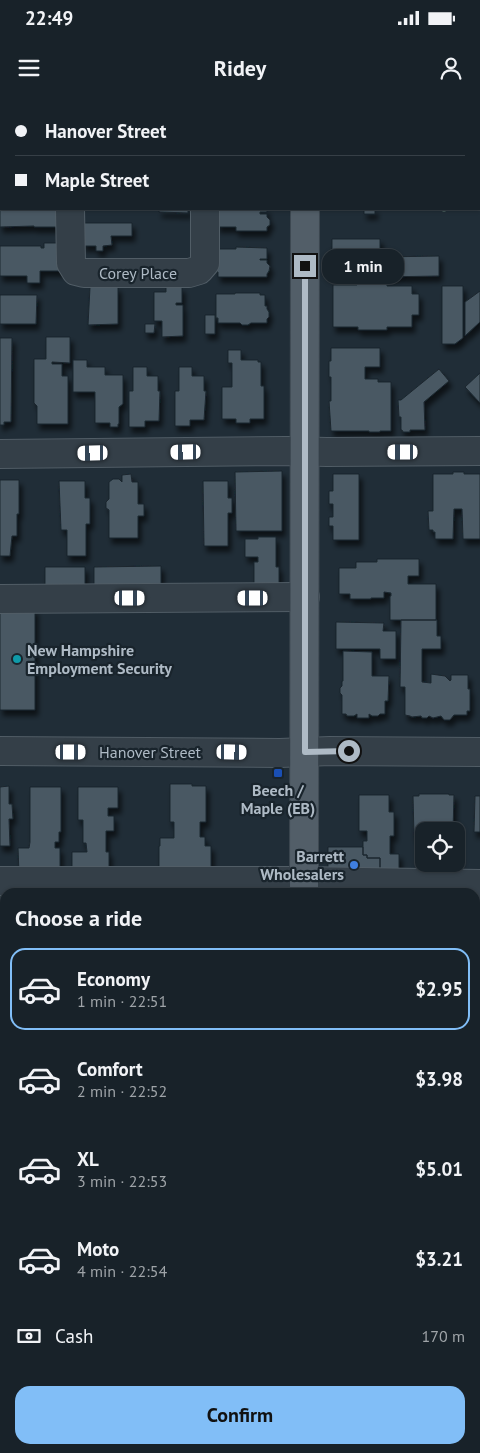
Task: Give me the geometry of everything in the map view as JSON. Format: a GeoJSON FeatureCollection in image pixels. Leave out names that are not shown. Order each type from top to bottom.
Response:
{"type":"FeatureCollection","features":[{"type":"Feature","properties":{"kind":"main road"},"geometry":{"type":"LineString","coordinates":[[304,886],[305,210]]}},
{"type":"Feature","properties":{"kind":"street","name":"Corey Place"},"geometry":{"type":"LineString","coordinates":[[70,210],[71,263],[76,271],[84,273],[189,273],[199,270],[205,263],[206,210]]}},
{"type":"Feature","properties":{"kind":"street"},"geometry":{"type":"LineString","coordinates":[[0,454],[195,451],[480,451]]}},
{"type":"Feature","properties":{"kind":"street"},"geometry":{"type":"LineString","coordinates":[[0,599],[304,597]]}},
{"type":"Feature","properties":{"kind":"street","name":"Hanover Street"},"geometry":{"type":"LineString","coordinates":[[0,751],[480,752]]}},
{"type":"Feature","properties":{"kind":"street"},"geometry":{"type":"LineString","coordinates":[[0,881],[304,886],[480,884]]}},
{"type":"Feature","properties":{"kind":"building"},"geometry":{"type":"Polygon","coordinates":[[[0,210],[61,210],[60,227],[0,227],[0,210]]]}},
{"type":"Feature","properties":{"kind":"building"},"geometry":{"type":"Polygon","coordinates":[[[159,210],[188,210],[188,213],[159,212],[159,210]]]}},
{"type":"Feature","properties":{"kind":"building"},"geometry":{"type":"Polygon","coordinates":[[[217,210],[267,210],[267,212],[260,212],[260,214],[267,214],[270,220],[267,231],[236,231],[236,227],[217,227],[217,210]]]}},
{"type":"Feature","properties":{"kind":"building"},"geometry":{"type":"Polygon","coordinates":[[[364,210],[375,210],[375,214],[364,214],[364,210]]]}},
{"type":"Feature","properties":{"kind":"building"},"geometry":{"type":"Polygon","coordinates":[[[83,223],[132,223],[132,236],[111,236],[112,245],[103,246],[103,251],[96,251],[96,246],[83,246],[83,223]]]}},
{"type":"Feature","properties":{"kind":"building"},"geometry":{"type":"Polygon","coordinates":[[[332,239],[380,239],[378,278],[357,278],[357,267],[360,267],[360,262],[332,262],[332,239]]]}},
{"type":"Feature","properties":{"kind":"building"},"geometry":{"type":"Polygon","coordinates":[[[44,243],[61,243],[61,271],[40,271],[40,283],[27,283],[27,276],[0,276],[0,246],[41,246],[41,248],[44,248],[44,243]]]}},
{"type":"Feature","properties":{"kind":"building"},"geometry":{"type":"Polygon","coordinates":[[[236,247],[267,248],[267,259],[260,260],[267,260],[270,266],[267,277],[218,277],[217,249],[236,249],[236,247]]]}},
{"type":"Feature","properties":{"kind":"building"},"geometry":{"type":"Polygon","coordinates":[[[439,256],[439,276],[381,277],[381,257],[439,256]]]}},
{"type":"Feature","properties":{"kind":"building"},"geometry":{"type":"Polygon","coordinates":[[[357,283],[387,283],[387,286],[412,286],[412,294],[419,294],[419,315],[412,315],[412,327],[387,327],[387,330],[358,330],[358,327],[333,327],[333,285],[357,285],[357,283]]]}},
{"type":"Feature","properties":{"kind":"building"},"geometry":{"type":"Polygon","coordinates":[[[442,286],[463,286],[463,338],[455,344],[442,344],[442,286]]]}},
{"type":"Feature","properties":{"kind":"building"},"geometry":{"type":"Polygon","coordinates":[[[90,287],[118,287],[118,324],[88,325],[90,287]]]}},
{"type":"Feature","properties":{"kind":"building"},"geometry":{"type":"Polygon","coordinates":[[[166,287],[182,287],[182,303],[176,303],[176,305],[183,305],[183,336],[162,337],[162,321],[154,321],[154,292],[166,292],[166,287]]]}},
{"type":"Feature","properties":{"kind":"building"},"geometry":{"type":"Polygon","coordinates":[[[480,291],[480,322],[465,336],[465,302],[480,291]]]}},
{"type":"Feature","properties":{"kind":"building"},"geometry":{"type":"Polygon","coordinates":[[[260,293],[260,295],[265,295],[265,306],[267,306],[269,312],[267,323],[242,325],[240,323],[218,323],[218,318],[216,318],[216,294],[260,293]]]}},
{"type":"Feature","properties":{"kind":"building"},"geometry":{"type":"Polygon","coordinates":[[[0,295],[37,295],[36,324],[0,324],[0,295]]]}},
{"type":"Feature","properties":{"kind":"building"},"geometry":{"type":"Polygon","coordinates":[[[205,315],[215,315],[215,334],[205,334],[205,315]]]}},
{"type":"Feature","properties":{"kind":"building"},"geometry":{"type":"Polygon","coordinates":[[[145,324],[155,324],[154,333],[145,333],[145,324]]]}},
{"type":"Feature","properties":{"kind":"building"},"geometry":{"type":"Polygon","coordinates":[[[46,337],[70,337],[70,363],[52,362],[52,364],[62,364],[62,376],[68,376],[68,424],[37,424],[37,406],[34,403],[34,359],[46,359],[46,337]]]}},
{"type":"Feature","properties":{"kind":"building"},"geometry":{"type":"Polygon","coordinates":[[[0,338],[12,338],[11,422],[4,422],[4,425],[0,425],[0,338]]]}},
{"type":"Feature","properties":{"kind":"building"},"geometry":{"type":"Polygon","coordinates":[[[331,348],[380,348],[380,367],[365,367],[365,379],[391,382],[391,431],[331,431],[329,401],[331,401],[331,377],[329,377],[329,361],[331,361],[331,348]]]}},
{"type":"Feature","properties":{"kind":"building"},"geometry":{"type":"Polygon","coordinates":[[[228,350],[241,350],[241,360],[258,360],[258,362],[261,362],[261,386],[264,386],[264,419],[250,419],[250,423],[236,423],[236,419],[222,419],[222,387],[232,387],[232,363],[228,363],[228,350]]]}},
{"type":"Feature","properties":{"kind":"building"},"geometry":{"type":"Polygon","coordinates":[[[73,360],[87,360],[87,367],[105,367],[105,375],[123,375],[123,404],[119,407],[118,427],[110,427],[110,423],[95,423],[95,392],[73,392],[73,360]]]}},
{"type":"Feature","properties":{"kind":"building"},"geometry":{"type":"Polygon","coordinates":[[[133,367],[147,367],[147,376],[158,376],[158,391],[160,391],[159,421],[145,421],[145,427],[129,427],[129,391],[133,391],[133,367]]]}},
{"type":"Feature","properties":{"kind":"building"},"geometry":{"type":"Polygon","coordinates":[[[179,367],[192,367],[192,376],[204,376],[204,391],[206,391],[204,420],[190,420],[190,426],[175,426],[175,391],[179,391],[179,367]]]}},
{"type":"Feature","properties":{"kind":"building"},"geometry":{"type":"Polygon","coordinates":[[[439,369],[449,381],[424,402],[425,430],[403,432],[401,430],[398,400],[401,400],[439,369]]]}},
{"type":"Feature","properties":{"kind":"building"},"geometry":{"type":"Polygon","coordinates":[[[480,373],[480,403],[465,387],[480,373]]]}},
{"type":"Feature","properties":{"kind":"building"},"geometry":{"type":"Polygon","coordinates":[[[282,471],[282,531],[236,531],[235,472],[282,471]]]}},
{"type":"Feature","properties":{"kind":"building"},"geometry":{"type":"Polygon","coordinates":[[[453,472],[480,474],[480,539],[463,539],[462,509],[454,509],[453,539],[435,539],[435,532],[429,530],[428,511],[433,511],[433,474],[453,474],[453,472]]]}},
{"type":"Feature","properties":{"kind":"building"},"geometry":{"type":"Polygon","coordinates":[[[131,474],[132,482],[138,482],[138,504],[144,504],[144,516],[138,516],[138,538],[109,538],[109,510],[106,508],[106,502],[109,499],[109,482],[113,479],[119,479],[122,482],[122,475],[131,474]]]}},
{"type":"Feature","properties":{"kind":"building"},"geometry":{"type":"Polygon","coordinates":[[[333,474],[359,474],[359,540],[333,540],[333,526],[329,526],[329,517],[333,517],[333,504],[329,504],[329,491],[333,491],[333,474]]]}},
{"type":"Feature","properties":{"kind":"building"},"geometry":{"type":"Polygon","coordinates":[[[0,480],[19,480],[17,536],[12,536],[10,556],[0,556],[0,480]]]}},
{"type":"Feature","properties":{"kind":"building"},"geometry":{"type":"Polygon","coordinates":[[[59,481],[85,481],[85,498],[90,498],[90,524],[86,524],[86,556],[67,556],[67,530],[61,530],[59,481]]]}},
{"type":"Feature","properties":{"kind":"building"},"geometry":{"type":"Polygon","coordinates":[[[203,481],[228,481],[228,498],[232,498],[232,513],[228,513],[228,546],[204,546],[203,481]]]}},
{"type":"Feature","properties":{"kind":"building"},"geometry":{"type":"Polygon","coordinates":[[[258,537],[276,537],[276,567],[279,567],[279,585],[254,587],[254,562],[258,562],[258,557],[245,557],[245,539],[258,539],[258,537]]]}},
{"type":"Feature","properties":{"kind":"building"},"geometry":{"type":"Polygon","coordinates":[[[377,559],[419,559],[419,576],[408,576],[408,584],[436,584],[436,620],[390,620],[391,593],[384,592],[384,598],[371,599],[350,599],[350,594],[339,594],[339,568],[356,568],[356,562],[377,562],[377,559]]]}},
{"type":"Feature","properties":{"kind":"building"},"geometry":{"type":"Polygon","coordinates":[[[161,566],[161,587],[94,588],[94,567],[161,566]]]}},
{"type":"Feature","properties":{"kind":"building"},"geometry":{"type":"Polygon","coordinates":[[[45,567],[85,567],[85,588],[45,588],[45,567]]]}},
{"type":"Feature","properties":{"kind":"building","name":"New Hampshire Employment Security"},"geometry":{"type":"Polygon","coordinates":[[[0,609],[35,609],[35,710],[0,710],[0,609]]]}},
{"type":"Feature","properties":{"kind":"building"},"geometry":{"type":"Polygon","coordinates":[[[401,620],[437,620],[437,636],[441,636],[441,649],[422,649],[422,682],[431,683],[431,674],[445,676],[450,681],[451,675],[468,675],[470,711],[467,711],[467,715],[454,715],[450,720],[444,720],[441,716],[422,718],[421,716],[412,717],[405,715],[405,687],[400,687],[401,620]]]}},
{"type":"Feature","properties":{"kind":"building"},"geometry":{"type":"Polygon","coordinates":[[[336,622],[384,623],[383,631],[396,631],[396,659],[380,659],[380,649],[336,649],[336,622]]]}},
{"type":"Feature","properties":{"kind":"building"},"geometry":{"type":"Polygon","coordinates":[[[343,651],[372,652],[372,676],[389,676],[388,701],[385,701],[385,714],[372,716],[369,714],[369,718],[357,718],[357,714],[347,716],[342,714],[340,688],[343,681],[343,651]]]}},
{"type":"Feature","properties":{"kind":"building"},"geometry":{"type":"Polygon","coordinates":[[[170,784],[206,786],[206,822],[200,822],[200,837],[205,837],[205,846],[211,846],[211,873],[159,874],[160,838],[174,838],[174,822],[170,822],[170,784]]]}},
{"type":"Feature","properties":{"kind":"building"},"geometry":{"type":"Polygon","coordinates":[[[9,786],[9,804],[12,804],[13,819],[9,819],[10,846],[0,846],[0,787],[9,786]]]}},
{"type":"Feature","properties":{"kind":"building"},"geometry":{"type":"Polygon","coordinates":[[[30,787],[61,787],[61,832],[59,832],[59,842],[55,842],[55,848],[60,848],[60,874],[19,874],[18,848],[29,848],[30,842],[30,787]]]}},
{"type":"Feature","properties":{"kind":"building"},"geometry":{"type":"Polygon","coordinates":[[[78,787],[118,787],[118,808],[108,808],[108,816],[114,816],[114,831],[106,831],[106,852],[109,852],[109,874],[72,874],[72,852],[87,852],[86,843],[83,843],[83,820],[78,820],[78,787]]]}},
{"type":"Feature","properties":{"kind":"building"},"geometry":{"type":"Polygon","coordinates":[[[419,794],[454,795],[453,822],[415,822],[414,837],[413,796],[419,796],[419,794]]]}},
{"type":"Feature","properties":{"kind":"building"},"geometry":{"type":"Polygon","coordinates":[[[359,795],[389,795],[389,812],[394,812],[394,836],[390,836],[390,854],[399,854],[399,875],[380,875],[380,858],[367,858],[367,855],[363,855],[363,841],[367,841],[367,831],[359,831],[359,795]]]}},
{"type":"Feature","properties":{"kind":"building"},"geometry":{"type":"Polygon","coordinates":[[[475,796],[480,796],[480,832],[474,832],[475,796]]]}},
{"type":"Feature","properties":{"kind":"building","name":"Barrett Wholesalers"},"geometry":{"type":"Polygon","coordinates":[[[328,847],[363,847],[363,855],[367,855],[367,858],[380,858],[380,873],[328,872],[328,847]]]}},
{"type":"Feature","properties":{"kind":"building"},"geometry":{"type":"Polygon","coordinates":[[[432,872],[458,872],[458,874],[432,874],[432,872]]]}},
{"type":"Feature","properties":{"kind":"place","name":"New Hampshire Employment Security"},"geometry":{"type":"Point","coordinates":[17,659]}},
{"type":"Feature","properties":{"kind":"place","name":"Beech / Maple (EB)"},"geometry":{"type":"Point","coordinates":[278,773]}},
{"type":"Feature","properties":{"kind":"place","name":"Barrett Wholesalers"},"geometry":{"type":"Point","coordinates":[354,865]}},
{"type":"Feature","properties":{"kind":"route"},"geometry":{"type":"LineString","coordinates":[[305,266],[305,752],[349,751]]}}]}
